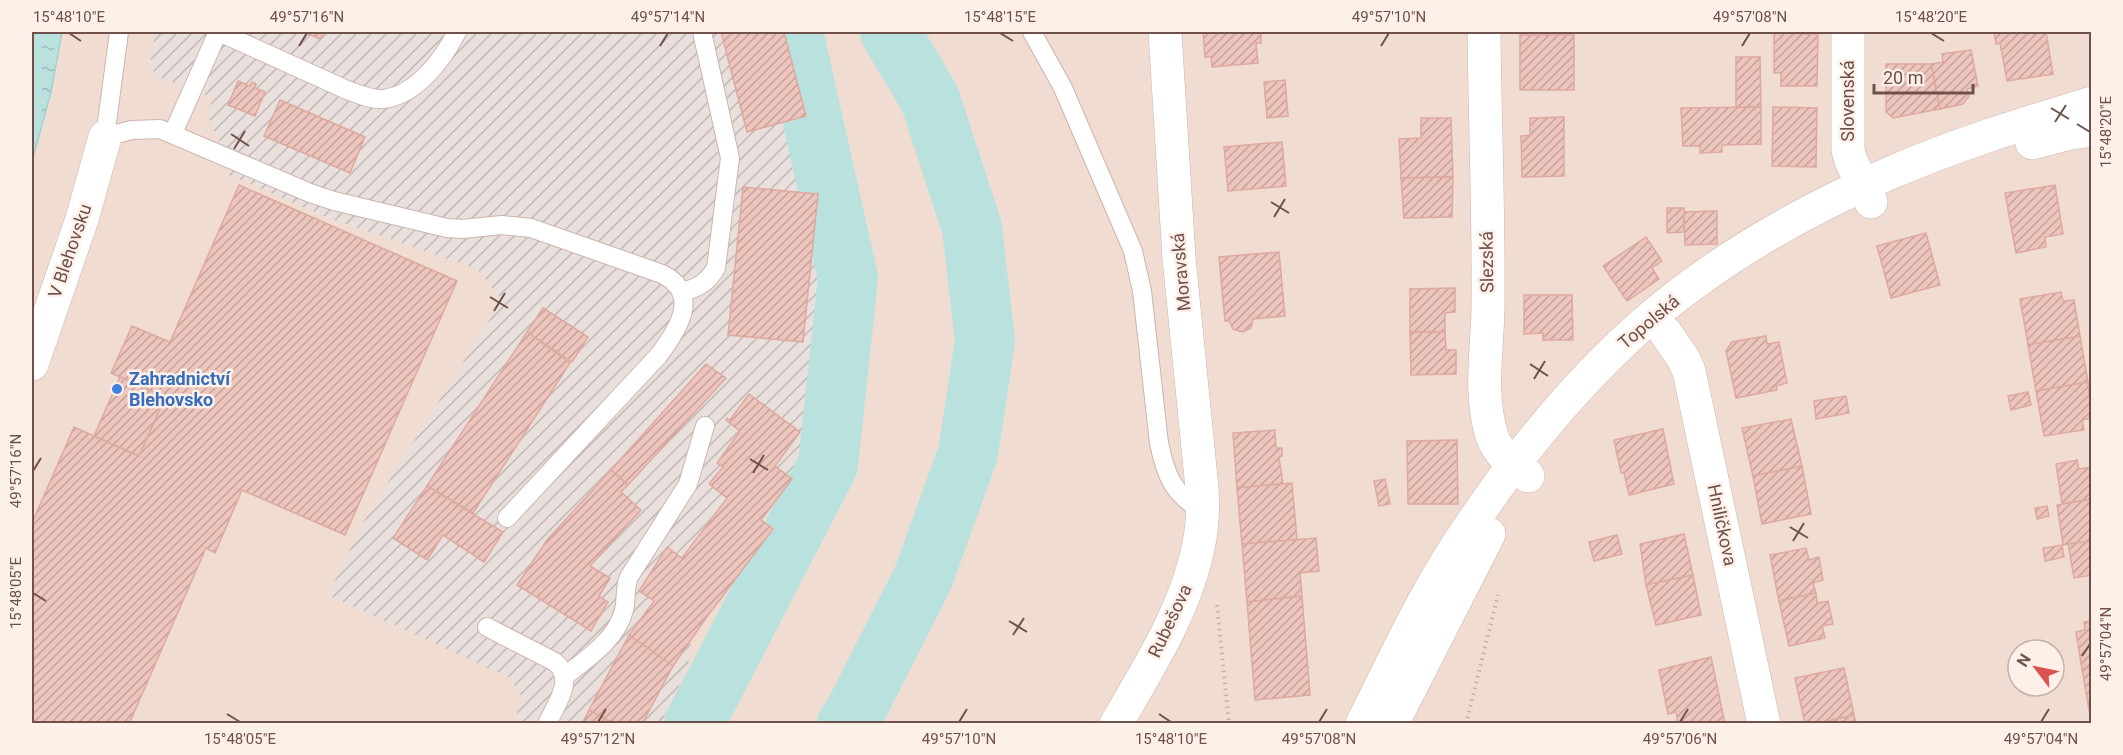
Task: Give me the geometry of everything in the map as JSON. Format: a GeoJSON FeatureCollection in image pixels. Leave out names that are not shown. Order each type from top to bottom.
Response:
{"type":"FeatureCollection","features":[{"type":"Feature","properties":{"kind":"street","name":"Moravská"},"geometry":{"type":"LineString","coordinates":[[1165,32],[1179,258],[1203,512]]}},
{"type":"Feature","properties":{"kind":"street","name":"Slezská"},"geometry":{"type":"LineString","coordinates":[[1484,32],[1488,309],[1485,391],[1493,438],[1502,454],[1521,471]]}},
{"type":"Feature","properties":{"kind":"street","name":"Slovenská"},"geometry":{"type":"LineString","coordinates":[[1848,32],[1847,143],[1851,161],[1867,194]]}},
{"type":"Feature","properties":{"kind":"street","name":"Topolská"},"geometry":{"type":"LineString","coordinates":[[1392,723],[1521,471],[1571,425],[1611,381],[1665,332],[1746,274],[1867,194],[1960,146],[2090,117]]}},
{"type":"Feature","properties":{"kind":"street","name":"V Blehovsku"},"geometry":{"type":"LineString","coordinates":[[32,364],[82,219],[105,137]]}},
{"type":"Feature","properties":{"kind":"street","name":"Topolská"},"geometry":{"type":"LineString","coordinates":[[1362,723],[1405,638],[1456,548],[1521,471],[1588,377],[1652,317],[1736,255],[1806,214],[1867,194]]}},
{"type":"Feature","properties":{"kind":"street","name":"Hniličkova"},"geometry":{"type":"LineString","coordinates":[[1665,332],[1689,370],[1764,723]]}},
{"type":"Feature","properties":{"kind":"street","name":"Rubešova"},"geometry":{"type":"LineString","coordinates":[[1116,723],[1180,604],[1194,563],[1203,512]]}},
{"type":"Feature","properties":{"kind":"lane"},"geometry":{"type":"LineString","coordinates":[[119,32],[105,137],[147,128],[160,129],[334,201],[447,228],[514,225],[531,228],[671,278],[682,292],[682,315],[678,328],[659,355],[507,518]]}},
{"type":"Feature","properties":{"kind":"lane"},"geometry":{"type":"LineString","coordinates":[[173,133],[219,32],[347,90],[366,97],[381,99],[396,96],[413,86],[443,55],[457,32]]}},
{"type":"Feature","properties":{"kind":"lane"},"geometry":{"type":"LineString","coordinates":[[682,292],[698,288],[708,280],[716,268],[730,170],[729,146],[702,32]]}},
{"type":"Feature","properties":{"kind":"lane"},"geometry":{"type":"LineString","coordinates":[[1032,32],[1063,88],[1133,251],[1142,291],[1163,466],[1179,495],[1203,512]]}},
{"type":"Feature","properties":{"kind":"lane"},"geometry":{"type":"LineString","coordinates":[[565,676],[605,643],[622,616],[629,577],[688,484],[705,426]]}},
{"type":"Feature","properties":{"kind":"lane"},"geometry":{"type":"LineString","coordinates":[[487,627],[555,662],[561,668],[565,676],[562,693],[547,723]]}},
{"type":"Feature","properties":{"kind":"path"},"geometry":{"type":"LineString","coordinates":[[1216,602],[1229,723]]}},
{"type":"Feature","properties":{"kind":"shaded area"},"geometry":{"type":"Polygon","coordinates":[[[32,32],[2091,32],[2091,723],[32,723],[32,32]]]}},
{"type":"Feature","properties":{"kind":"shaded area"},"geometry":{"type":"Polygon","coordinates":[[[155,32],[803,32],[818,109],[828,203],[829,309],[795,479],[773,529],[691,641],[688,667],[661,723],[514,723],[522,697],[510,678],[328,595],[364,521],[502,300],[477,269],[329,218],[229,175],[218,138],[210,122],[209,109],[213,98],[156,76],[150,65],[155,32]]]}},
{"type":"Feature","properties":{"kind":"water"},"geometry":{"type":"Polygon","coordinates":[[[32,32],[62,32],[51,92],[32,161],[32,32]]]}},
{"type":"Feature","properties":{"kind":"building"},"geometry":{"type":"Polygon","coordinates":[[[304,32],[324,32],[320,39],[304,32]]]}},
{"type":"Feature","properties":{"kind":"building"},"geometry":{"type":"Polygon","coordinates":[[[721,32],[784,32],[806,116],[747,132],[721,32]]]}},
{"type":"Feature","properties":{"kind":"building"},"geometry":{"type":"Polygon","coordinates":[[[1203,32],[1261,32],[1261,43],[1256,43],[1258,63],[1212,67],[1211,57],[1205,57],[1203,32]]]}},
{"type":"Feature","properties":{"kind":"building"},"geometry":{"type":"Polygon","coordinates":[[[1818,32],[1818,34],[1774,33],[1818,32]]]}},
{"type":"Feature","properties":{"kind":"building"},"geometry":{"type":"Polygon","coordinates":[[[1994,32],[2046,32],[2053,74],[2007,81],[2000,43],[1996,44],[1994,32]]]}},
{"type":"Feature","properties":{"kind":"building"},"geometry":{"type":"Polygon","coordinates":[[[1774,33],[1818,34],[1817,86],[1781,86],[1781,73],[1774,73],[1774,33]]]}},
{"type":"Feature","properties":{"kind":"building"},"geometry":{"type":"Polygon","coordinates":[[[1520,35],[1574,35],[1574,90],[1520,90],[1520,35]]]}},
{"type":"Feature","properties":{"kind":"building"},"geometry":{"type":"Polygon","coordinates":[[[1971,50],[1978,86],[1967,89],[1969,96],[1963,104],[1940,109],[1931,64],[1943,62],[1942,54],[1971,50]]]}},
{"type":"Feature","properties":{"kind":"building"},"geometry":{"type":"Polygon","coordinates":[[[1736,57],[1760,57],[1761,107],[1736,108],[1736,57]]]}},
{"type":"Feature","properties":{"kind":"building"},"geometry":{"type":"Polygon","coordinates":[[[1886,64],[1931,64],[1940,109],[1893,118],[1886,112],[1886,64]]]}},
{"type":"Feature","properties":{"kind":"building"},"geometry":{"type":"Polygon","coordinates":[[[1285,80],[1288,116],[1267,118],[1264,82],[1285,80]]]}},
{"type":"Feature","properties":{"kind":"building"},"geometry":{"type":"Polygon","coordinates":[[[238,81],[250,86],[252,82],[256,84],[255,88],[265,92],[255,116],[228,105],[238,81]]]}},
{"type":"Feature","properties":{"kind":"building"},"geometry":{"type":"Polygon","coordinates":[[[280,100],[365,137],[350,173],[264,136],[280,100]]]}},
{"type":"Feature","properties":{"kind":"building"},"geometry":{"type":"Polygon","coordinates":[[[1761,107],[1761,144],[1722,145],[1722,152],[1700,153],[1700,146],[1683,146],[1681,108],[1761,107]]]}},
{"type":"Feature","properties":{"kind":"building"},"geometry":{"type":"Polygon","coordinates":[[[1773,107],[1817,108],[1816,167],[1772,166],[1773,107]]]}},
{"type":"Feature","properties":{"kind":"building"},"geometry":{"type":"Polygon","coordinates":[[[1564,117],[1564,176],[1522,177],[1521,136],[1530,135],[1530,118],[1564,117]]]}},
{"type":"Feature","properties":{"kind":"building"},"geometry":{"type":"Polygon","coordinates":[[[1421,118],[1451,118],[1453,177],[1401,178],[1399,139],[1421,138],[1421,118]]]}},
{"type":"Feature","properties":{"kind":"building"},"geometry":{"type":"Polygon","coordinates":[[[1282,142],[1286,186],[1228,191],[1224,147],[1282,142]]]}},
{"type":"Feature","properties":{"kind":"building"},"geometry":{"type":"Polygon","coordinates":[[[1453,177],[1452,217],[1404,218],[1401,178],[1453,177]]]}},
{"type":"Feature","properties":{"kind":"building"},"geometry":{"type":"Polygon","coordinates":[[[239,185],[457,281],[345,535],[242,490],[215,553],[206,548],[129,724],[32,724],[32,523],[74,427],[139,456],[165,397],[111,373],[132,326],[170,342],[239,185]]]}},
{"type":"Feature","properties":{"kind":"building"},"geometry":{"type":"Polygon","coordinates":[[[2055,185],[2063,234],[2045,237],[2046,247],[2016,253],[2005,193],[2055,185]]]}},
{"type":"Feature","properties":{"kind":"building"},"geometry":{"type":"Polygon","coordinates":[[[743,187],[818,194],[803,342],[728,335],[743,187]]]}},
{"type":"Feature","properties":{"kind":"building"},"geometry":{"type":"Polygon","coordinates":[[[1667,208],[1684,208],[1684,232],[1667,233],[1667,208]]]}},
{"type":"Feature","properties":{"kind":"building"},"geometry":{"type":"Polygon","coordinates":[[[1717,211],[1717,244],[1685,245],[1684,212],[1717,211]]]}},
{"type":"Feature","properties":{"kind":"building"},"geometry":{"type":"Polygon","coordinates":[[[1926,233],[1940,285],[1891,298],[1877,246],[1926,233]]]}},
{"type":"Feature","properties":{"kind":"building"},"geometry":{"type":"Polygon","coordinates":[[[1646,237],[1662,261],[1652,268],[1659,279],[1627,301],[1603,266],[1646,237]]]}},
{"type":"Feature","properties":{"kind":"building"},"geometry":{"type":"Polygon","coordinates":[[[1279,252],[1285,316],[1253,319],[1251,328],[1243,332],[1233,329],[1229,321],[1225,321],[1219,257],[1279,252]]]}},
{"type":"Feature","properties":{"kind":"building"},"geometry":{"type":"Polygon","coordinates":[[[1455,288],[1455,312],[1445,313],[1445,332],[1410,332],[1410,289],[1455,288]]]}},
{"type":"Feature","properties":{"kind":"building"},"geometry":{"type":"Polygon","coordinates":[[[2061,292],[2063,301],[2074,300],[2080,336],[2028,345],[2020,299],[2061,292]]]}},
{"type":"Feature","properties":{"kind":"building"},"geometry":{"type":"Polygon","coordinates":[[[1524,295],[1572,295],[1573,340],[1543,340],[1543,333],[1524,334],[1524,295]]]}},
{"type":"Feature","properties":{"kind":"building"},"geometry":{"type":"Polygon","coordinates":[[[543,308],[588,337],[572,362],[527,332],[543,308]]]}},
{"type":"Feature","properties":{"kind":"building"},"geometry":{"type":"Polygon","coordinates":[[[527,332],[570,363],[473,513],[427,486],[527,332]]]}},
{"type":"Feature","properties":{"kind":"building"},"geometry":{"type":"Polygon","coordinates":[[[1410,332],[1445,332],[1446,350],[1456,350],[1456,374],[1411,375],[1410,332]]]}},
{"type":"Feature","properties":{"kind":"building"},"geometry":{"type":"Polygon","coordinates":[[[1766,336],[1767,344],[1779,342],[1787,383],[1776,386],[1777,390],[1736,398],[1726,351],[1732,342],[1766,336]]]}},
{"type":"Feature","properties":{"kind":"building"},"geometry":{"type":"Polygon","coordinates":[[[2080,336],[2088,382],[2036,391],[2028,345],[2080,336]]]}},
{"type":"Feature","properties":{"kind":"building"},"geometry":{"type":"Polygon","coordinates":[[[706,364],[726,378],[628,485],[611,470],[706,364]]]}},
{"type":"Feature","properties":{"kind":"building"},"geometry":{"type":"Polygon","coordinates":[[[120,377],[165,397],[139,456],[94,436],[120,377]]]}},
{"type":"Feature","properties":{"kind":"building"},"geometry":{"type":"Polygon","coordinates":[[[2088,382],[2092,418],[2082,420],[2084,430],[2044,436],[2036,391],[2088,382]]]}},
{"type":"Feature","properties":{"kind":"building"},"geometry":{"type":"Polygon","coordinates":[[[2028,392],[2031,405],[2011,410],[2008,396],[2028,392]]]}},
{"type":"Feature","properties":{"kind":"building"},"geometry":{"type":"Polygon","coordinates":[[[749,394],[800,432],[775,466],[792,479],[761,520],[773,529],[673,666],[629,635],[654,601],[639,591],[667,547],[682,558],[727,498],[709,484],[723,467],[717,463],[740,431],[726,420],[727,418],[730,420],[749,394]]]}},
{"type":"Feature","properties":{"kind":"building"},"geometry":{"type":"Polygon","coordinates":[[[1846,396],[1849,413],[1816,419],[1814,401],[1846,396]]]}},
{"type":"Feature","properties":{"kind":"building"},"geometry":{"type":"Polygon","coordinates":[[[1791,419],[1802,466],[1753,476],[1742,428],[1791,419]]]}},
{"type":"Feature","properties":{"kind":"building"},"geometry":{"type":"Polygon","coordinates":[[[1663,429],[1674,484],[1629,495],[1624,473],[1621,473],[1614,440],[1663,429]]]}},
{"type":"Feature","properties":{"kind":"building"},"geometry":{"type":"Polygon","coordinates":[[[1275,430],[1276,448],[1282,448],[1282,456],[1279,457],[1283,484],[1237,488],[1233,433],[1275,430]]]}},
{"type":"Feature","properties":{"kind":"building"},"geometry":{"type":"Polygon","coordinates":[[[1457,440],[1458,504],[1408,504],[1407,441],[1457,440]]]}},
{"type":"Feature","properties":{"kind":"building"},"geometry":{"type":"Polygon","coordinates":[[[2077,460],[2079,469],[2092,467],[2092,499],[2062,504],[2056,464],[2077,460]]]}},
{"type":"Feature","properties":{"kind":"building"},"geometry":{"type":"Polygon","coordinates":[[[1802,466],[1811,514],[1762,524],[1753,476],[1802,466]]]}},
{"type":"Feature","properties":{"kind":"building"},"geometry":{"type":"Polygon","coordinates":[[[611,470],[628,485],[621,492],[641,510],[590,566],[610,578],[599,596],[608,602],[591,631],[517,585],[547,540],[611,470]]]}},
{"type":"Feature","properties":{"kind":"building"},"geometry":{"type":"Polygon","coordinates":[[[1385,479],[1390,504],[1379,506],[1374,481],[1385,479]]]}},
{"type":"Feature","properties":{"kind":"building"},"geometry":{"type":"Polygon","coordinates":[[[1292,483],[1297,540],[1242,544],[1237,488],[1292,483]]]}},
{"type":"Feature","properties":{"kind":"building"},"geometry":{"type":"Polygon","coordinates":[[[427,486],[503,532],[484,562],[443,535],[427,560],[393,538],[427,486]]]}},
{"type":"Feature","properties":{"kind":"building"},"geometry":{"type":"Polygon","coordinates":[[[2092,499],[2092,541],[2063,545],[2057,505],[2092,499]]]}},
{"type":"Feature","properties":{"kind":"building"},"geometry":{"type":"Polygon","coordinates":[[[2047,506],[2049,516],[2037,519],[2035,508],[2047,506]]]}},
{"type":"Feature","properties":{"kind":"building"},"geometry":{"type":"Polygon","coordinates":[[[1684,534],[1693,575],[1646,585],[1640,544],[1684,534]]]}},
{"type":"Feature","properties":{"kind":"building"},"geometry":{"type":"Polygon","coordinates":[[[1617,535],[1622,554],[1594,561],[1589,542],[1617,535]]]}},
{"type":"Feature","properties":{"kind":"building"},"geometry":{"type":"Polygon","coordinates":[[[1316,538],[1319,571],[1300,573],[1302,596],[1247,602],[1242,544],[1316,538]]]}},
{"type":"Feature","properties":{"kind":"building"},"geometry":{"type":"Polygon","coordinates":[[[2092,541],[2092,575],[2074,578],[2068,544],[2092,541]]]}},
{"type":"Feature","properties":{"kind":"building"},"geometry":{"type":"Polygon","coordinates":[[[2062,545],[2064,557],[2045,561],[2043,548],[2062,545]]]}},
{"type":"Feature","properties":{"kind":"building"},"geometry":{"type":"Polygon","coordinates":[[[1806,548],[1809,560],[1819,557],[1823,580],[1813,583],[1816,593],[1779,601],[1770,555],[1806,548]]]}},
{"type":"Feature","properties":{"kind":"building"},"geometry":{"type":"Polygon","coordinates":[[[1693,575],[1701,615],[1656,625],[1646,585],[1693,575]]]}},
{"type":"Feature","properties":{"kind":"building"},"geometry":{"type":"Polygon","coordinates":[[[1816,593],[1817,603],[1828,601],[1833,624],[1822,626],[1825,638],[1789,646],[1779,601],[1816,593]]]}},
{"type":"Feature","properties":{"kind":"building"},"geometry":{"type":"Polygon","coordinates":[[[1302,596],[1310,695],[1255,700],[1247,602],[1302,596]]]}},
{"type":"Feature","properties":{"kind":"building"},"geometry":{"type":"Polygon","coordinates":[[[2092,621],[2092,667],[2082,669],[2076,632],[2085,630],[2084,622],[2092,621]]]}},
{"type":"Feature","properties":{"kind":"building"},"geometry":{"type":"Polygon","coordinates":[[[629,635],[673,666],[642,724],[614,724],[589,710],[629,635]]]}},
{"type":"Feature","properties":{"kind":"building"},"geometry":{"type":"Polygon","coordinates":[[[1711,657],[1725,724],[1678,724],[1676,712],[1668,714],[1659,670],[1711,657]]]}},
{"type":"Feature","properties":{"kind":"building"},"geometry":{"type":"Polygon","coordinates":[[[2092,667],[2092,721],[2091,721],[2082,669],[2092,667]]]}},
{"type":"Feature","properties":{"kind":"building"},"geometry":{"type":"Polygon","coordinates":[[[1844,668],[1854,715],[1815,724],[1805,724],[1795,678],[1844,668]]]}},
{"type":"Feature","properties":{"kind":"building"},"geometry":{"type":"Polygon","coordinates":[[[589,710],[614,724],[582,724],[589,710]]]}},
{"type":"Feature","properties":{"kind":"building"},"geometry":{"type":"Polygon","coordinates":[[[1854,715],[1856,724],[1815,724],[1854,715]]]}},
{"type":"Feature","properties":{"kind":"waterway"},"geometry":{"type":"LineString","coordinates":[[694,724],[828,465],[848,278],[793,32]]}},
{"type":"Feature","properties":{"kind":"waterway"},"geometry":{"type":"LineString","coordinates":[[847,724],[923,578],[968,453],[985,341],[972,228],[930,99],[890,32]]}},
{"type":"Feature","properties":{"kind":"place","name":"Zahradnictví Blehovsko"},"geometry":{"type":"Point","coordinates":[117,389]}}]}
